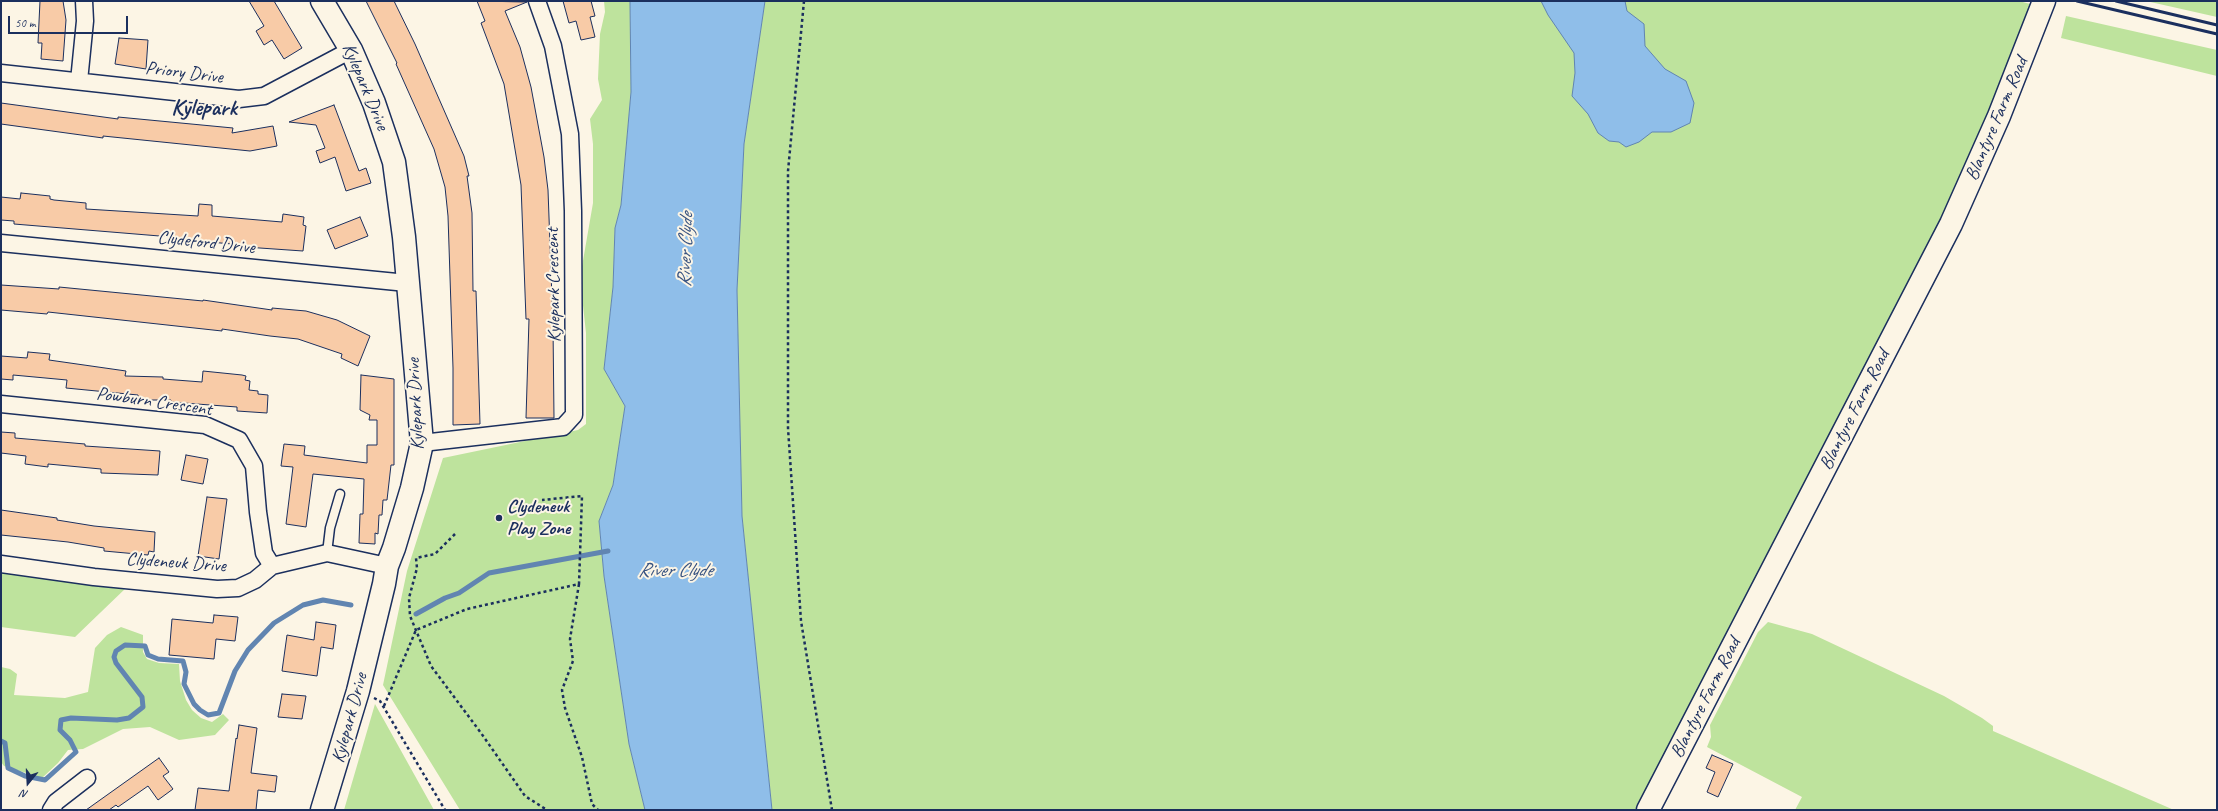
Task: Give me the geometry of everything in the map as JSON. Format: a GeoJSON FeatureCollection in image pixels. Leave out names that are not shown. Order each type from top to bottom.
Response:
{"type":"FeatureCollection","features":[{"type":"Feature","properties":{"kind":"main road","name":"Kylepark Drive"},"geometry":{"type":"LineString","coordinates":[[322,1],[351,50],[374,103],[394,162],[404,237],[422,443],[410,496],[387,566],[358,691],[322,810]]}},
{"type":"Feature","properties":{"kind":"main road","name":"Blantyre Farm Road"},"geometry":{"type":"LineString","coordinates":[[1648,810],[1951,224],[1999,116],[2044,1]]}},
{"type":"Feature","properties":{"kind":"street"},"geometry":{"type":"LineString","coordinates":[[79,81],[85,21],[84,1]]}},
{"type":"Feature","properties":{"kind":"street","name":"Kylepark Crescent"},"geometry":{"type":"LineString","coordinates":[[422,443],[563,426],[574,415],[573,211],[570,134],[553,46],[537,1]]}},
{"type":"Feature","properties":{"kind":"street","name":"Priory Drive"},"geometry":{"type":"LineString","coordinates":[[1,72],[221,98],[255,98],[278,90],[351,50]]}},
{"type":"Feature","properties":{"kind":"street","name":"Clydeford Drive"},"geometry":{"type":"LineString","coordinates":[[1,243],[407,283]]}},
{"type":"Feature","properties":{"kind":"street","name":"Powburn Crescent"},"geometry":{"type":"LineString","coordinates":[[1,404],[205,425],[239,440],[254,466],[258,512],[264,553],[272,566]]}},
{"type":"Feature","properties":{"kind":"street","name":"Clydeneuk Drive"},"geometry":{"type":"LineString","coordinates":[[1,564],[94,577],[217,589],[238,588],[255,580],[272,566],[327,553],[387,566]]}},
{"type":"Feature","properties":{"kind":"street"},"geometry":{"type":"LineString","coordinates":[[50,810],[56,802],[86,778]]}},
{"type":"Feature","properties":{"kind":"lane"},"geometry":{"type":"LineString","coordinates":[[327,553],[330,528],[340,494]]}},
{"type":"Feature","properties":{"kind":"path"},"geometry":{"type":"LineString","coordinates":[[804,1],[788,171],[788,428],[801,621],[832,810]]}},
{"type":"Feature","properties":{"kind":"path"},"geometry":{"type":"LineString","coordinates":[[542,500],[582,496],[579,584],[570,639],[573,661],[562,690],[565,708],[582,757],[592,804],[598,810]]}},
{"type":"Feature","properties":{"kind":"path"},"geometry":{"type":"LineString","coordinates":[[455,534],[435,554],[416,558],[417,568],[409,598],[410,616],[430,666],[481,733],[525,796],[547,810]]}},
{"type":"Feature","properties":{"kind":"path"},"geometry":{"type":"LineString","coordinates":[[384,706],[416,630],[467,609],[579,584]]}},
{"type":"Feature","properties":{"kind":"path"},"geometry":{"type":"LineString","coordinates":[[380,701],[445,810]]}},
{"type":"Feature","properties":{"kind":"green space"},"geometry":{"type":"Polygon","coordinates":[[[604,1],[630,1],[631,92],[621,205],[615,228],[613,287],[604,369],[625,406],[613,485],[599,521],[604,576],[629,744],[645,810],[460,810],[383,685],[407,571],[443,458],[578,430],[586,424],[586,333],[580,278],[593,203],[593,144],[590,119],[602,100],[598,79],[600,34],[605,12],[604,1]]]}},
{"type":"Feature","properties":{"kind":"green space"},"geometry":{"type":"Polygon","coordinates":[[[765,1],[2019,1],[2034,5],[1965,174],[1638,810],[772,810],[742,516],[737,290],[744,144],[765,1]]]}},
{"type":"Feature","properties":{"kind":"green space"},"geometry":{"type":"Polygon","coordinates":[[[2146,1],[2217,1],[2217,17],[2146,1]]]}},
{"type":"Feature","properties":{"kind":"green space"},"geometry":{"type":"Polygon","coordinates":[[[2066,16],[2217,50],[2217,76],[2061,38],[2066,16]]]}},
{"type":"Feature","properties":{"kind":"green space"},"geometry":{"type":"Polygon","coordinates":[[[1,570],[127,587],[75,637],[1,627],[1,570]]]}},
{"type":"Feature","properties":{"kind":"green space"},"geometry":{"type":"Polygon","coordinates":[[[1768,622],[1812,634],[1944,696],[1982,718],[1993,726],[1993,731],[2174,810],[1795,810],[1802,797],[1707,747],[1711,737],[1710,725],[1758,632],[1768,622]]]}},
{"type":"Feature","properties":{"kind":"green space"},"geometry":{"type":"Polygon","coordinates":[[[121,627],[143,635],[143,652],[147,659],[159,663],[179,664],[180,681],[186,700],[192,710],[201,718],[212,722],[223,714],[229,720],[215,735],[179,740],[150,727],[123,729],[83,749],[68,750],[58,763],[42,778],[4,766],[1,762],[1,667],[10,669],[17,674],[14,695],[65,698],[88,692],[95,648],[107,635],[121,627]]]}},
{"type":"Feature","properties":{"kind":"green space"},"geometry":{"type":"Polygon","coordinates":[[[375,704],[434,810],[344,810],[375,704]]]}},
{"type":"Feature","properties":{"kind":"water","name":"River Clyde"},"geometry":{"type":"Polygon","coordinates":[[[630,1],[765,1],[744,144],[737,290],[742,516],[772,810],[645,810],[629,744],[604,576],[599,521],[613,485],[625,406],[604,369],[613,287],[615,228],[621,205],[631,92],[630,1]]]}},
{"type":"Feature","properties":{"kind":"water"},"geometry":{"type":"Polygon","coordinates":[[[1541,1],[1625,1],[1627,11],[1644,24],[1645,46],[1665,69],[1686,81],[1694,103],[1690,123],[1671,132],[1652,132],[1639,142],[1626,147],[1619,142],[1609,141],[1598,133],[1588,114],[1572,96],[1575,73],[1574,53],[1548,15],[1541,1]]]}},
{"type":"Feature","properties":{"kind":"building"},"geometry":{"type":"Polygon","coordinates":[[[40,1],[63,1],[66,20],[63,61],[41,59],[42,43],[38,43],[40,1]]]}},
{"type":"Feature","properties":{"kind":"building"},"geometry":{"type":"Polygon","coordinates":[[[249,1],[274,1],[302,48],[284,59],[272,40],[264,45],[256,31],[264,26],[249,1]]]}},
{"type":"Feature","properties":{"kind":"building"},"geometry":{"type":"Polygon","coordinates":[[[366,1],[394,1],[415,44],[464,156],[469,176],[467,176],[472,213],[473,291],[476,291],[480,424],[453,425],[453,368],[448,216],[445,187],[434,149],[396,64],[397,63],[366,1]]]}},
{"type":"Feature","properties":{"kind":"building"},"geometry":{"type":"Polygon","coordinates":[[[477,1],[527,2],[505,11],[520,47],[531,87],[544,157],[548,190],[553,326],[554,418],[526,418],[529,319],[526,319],[521,185],[504,84],[481,23],[485,21],[477,1]]]}},
{"type":"Feature","properties":{"kind":"building"},"geometry":{"type":"Polygon","coordinates":[[[563,1],[591,1],[595,16],[590,17],[595,37],[581,40],[576,21],[569,23],[563,1]]]}},
{"type":"Feature","properties":{"kind":"building"},"geometry":{"type":"Polygon","coordinates":[[[119,38],[148,40],[146,69],[115,64],[119,38]]]}},
{"type":"Feature","properties":{"kind":"building"},"geometry":{"type":"Polygon","coordinates":[[[1,103],[118,119],[118,117],[233,128],[232,133],[273,126],[277,146],[250,151],[103,136],[103,138],[1,124],[1,103]]]}},
{"type":"Feature","properties":{"kind":"building"},"geometry":{"type":"Polygon","coordinates":[[[334,105],[359,171],[366,168],[371,183],[346,191],[335,157],[320,163],[316,151],[325,148],[316,125],[289,122],[334,105]]]}},
{"type":"Feature","properties":{"kind":"building"},"geometry":{"type":"Polygon","coordinates":[[[21,193],[50,196],[50,199],[54,200],[86,203],[86,209],[198,216],[199,204],[212,205],[212,216],[282,222],[283,214],[304,217],[303,225],[306,226],[303,251],[231,246],[232,244],[198,241],[196,239],[14,224],[14,221],[1,220],[1,197],[20,199],[21,193]]]}},
{"type":"Feature","properties":{"kind":"building"},"geometry":{"type":"Polygon","coordinates":[[[360,217],[368,236],[335,249],[327,230],[360,217]]]}},
{"type":"Feature","properties":{"kind":"building"},"geometry":{"type":"Polygon","coordinates":[[[1,285],[59,289],[59,287],[203,300],[272,310],[272,308],[306,311],[337,320],[370,336],[358,366],[341,358],[342,354],[298,339],[222,329],[222,331],[48,312],[47,314],[1,310],[1,285]]]}},
{"type":"Feature","properties":{"kind":"building"},"geometry":{"type":"Polygon","coordinates":[[[28,352],[50,354],[49,360],[126,371],[125,376],[163,377],[163,379],[202,382],[203,371],[246,376],[245,380],[250,381],[249,390],[258,391],[258,394],[268,395],[267,413],[237,411],[237,407],[170,402],[171,400],[138,400],[138,395],[66,388],[67,380],[13,375],[13,380],[1,379],[1,356],[27,358],[28,352]]]}},
{"type":"Feature","properties":{"kind":"building"},"geometry":{"type":"Polygon","coordinates":[[[361,375],[394,379],[394,465],[391,465],[387,500],[383,500],[382,515],[379,515],[378,534],[375,533],[375,544],[359,543],[360,514],[363,514],[364,479],[313,474],[306,527],[286,524],[293,467],[281,466],[284,444],[305,446],[304,455],[367,463],[367,445],[377,445],[377,420],[369,420],[370,415],[360,410],[361,375]]]}},
{"type":"Feature","properties":{"kind":"building"},"geometry":{"type":"Polygon","coordinates":[[[1,432],[15,433],[15,438],[85,444],[85,446],[160,451],[158,475],[101,473],[101,469],[48,464],[48,467],[25,464],[26,456],[1,453],[1,432]]]}},
{"type":"Feature","properties":{"kind":"building"},"geometry":{"type":"Polygon","coordinates":[[[186,455],[208,459],[203,484],[181,480],[186,455]]]}},
{"type":"Feature","properties":{"kind":"building"},"geometry":{"type":"Polygon","coordinates":[[[207,497],[227,499],[219,559],[198,556],[207,497]]]}},
{"type":"Feature","properties":{"kind":"building"},"geometry":{"type":"Polygon","coordinates":[[[1,510],[57,518],[57,520],[94,526],[155,532],[154,552],[149,551],[148,555],[104,551],[104,548],[68,542],[1,535],[1,510]]]}},
{"type":"Feature","properties":{"kind":"building"},"geometry":{"type":"Polygon","coordinates":[[[214,615],[238,617],[235,641],[216,639],[214,659],[169,655],[172,619],[213,623],[214,615]]]}},
{"type":"Feature","properties":{"kind":"building"},"geometry":{"type":"Polygon","coordinates":[[[316,622],[336,625],[333,649],[321,647],[317,676],[282,671],[287,635],[314,640],[316,622]]]}},
{"type":"Feature","properties":{"kind":"building"},"geometry":{"type":"Polygon","coordinates":[[[282,694],[306,696],[302,719],[278,717],[282,694]]]}},
{"type":"Feature","properties":{"kind":"building"},"geometry":{"type":"Polygon","coordinates":[[[239,725],[257,728],[251,773],[277,776],[275,792],[258,790],[256,810],[195,810],[198,788],[229,791],[239,725]]]}},
{"type":"Feature","properties":{"kind":"building"},"geometry":{"type":"Polygon","coordinates":[[[1712,755],[1733,764],[1718,797],[1707,792],[1715,772],[1706,768],[1712,755]]]}},
{"type":"Feature","properties":{"kind":"building"},"geometry":{"type":"Polygon","coordinates":[[[159,758],[169,772],[163,776],[173,789],[158,800],[148,786],[118,807],[116,805],[109,810],[86,810],[159,758]]]}},
{"type":"Feature","properties":{"kind":"waterway"},"geometry":{"type":"LineString","coordinates":[[416,614],[445,598],[459,593],[489,573],[608,551]]}},
{"type":"Feature","properties":{"kind":"waterway"},"geometry":{"type":"LineString","coordinates":[[1,741],[5,743],[8,768],[25,776],[45,780],[76,752],[70,740],[60,730],[61,720],[71,718],[117,720],[129,718],[143,707],[142,697],[116,663],[114,657],[116,651],[125,645],[145,646],[148,655],[158,659],[183,661],[186,672],[184,684],[194,704],[208,715],[219,713],[235,671],[248,650],[274,623],[303,605],[323,600],[351,605]]}},
{"type":"Feature","properties":{"kind":"railway"},"geometry":{"type":"LineString","coordinates":[[2077,1],[2217,34]]}},
{"type":"Feature","properties":{"kind":"railway"},"geometry":{"type":"LineString","coordinates":[[2116,1],[2217,25]]}},
{"type":"Feature","properties":{"kind":"place","name":"Clydeneuk Play Zone"},"geometry":{"type":"Point","coordinates":[499,518]}},
{"type":"Feature","properties":{"kind":"district","name":"Kylepark"},"geometry":{"type":"Point","coordinates":[204,109]}}]}
